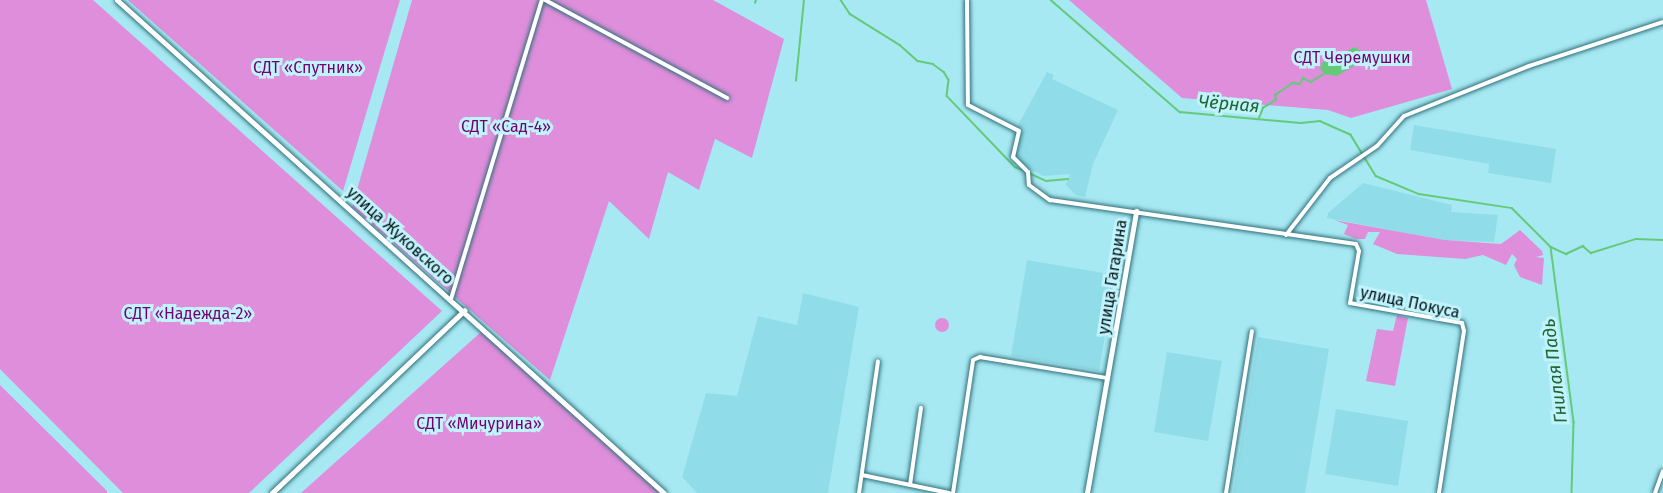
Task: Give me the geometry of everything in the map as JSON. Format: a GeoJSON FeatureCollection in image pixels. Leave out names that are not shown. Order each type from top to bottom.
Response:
{"type":"FeatureCollection","features":[{"type":"Feature","properties":{"kind":"main road","name":"улица Жуковского"},"geometry":{"type":"LineString","coordinates":[[117,0],[664,493]]}},
{"type":"Feature","properties":{"kind":"street"},"geometry":{"type":"LineString","coordinates":[[451,299],[543,0],[727,98]]}},
{"type":"Feature","properties":{"kind":"street"},"geometry":{"type":"LineString","coordinates":[[968,0],[968,105],[972,110],[1019,131],[1013,154],[1028,172],[1031,186],[1051,201],[1075,202],[1136,211]]}},
{"type":"Feature","properties":{"kind":"street"},"geometry":{"type":"LineString","coordinates":[[1286,235],[1330,178],[1368,154],[1404,116],[1529,66],[1663,22]]}},
{"type":"Feature","properties":{"kind":"street","name":"улица Гагарина"},"geometry":{"type":"LineString","coordinates":[[1087,493],[1136,211],[1286,235]]}},
{"type":"Feature","properties":{"kind":"street","name":"улица Покуса"},"geometry":{"type":"LineString","coordinates":[[1286,235],[1358,245],[1350,295],[1353,305],[1463,325],[1439,493]]}},
{"type":"Feature","properties":{"kind":"street"},"geometry":{"type":"LineString","coordinates":[[272,493],[464,311]]}},
{"type":"Feature","properties":{"kind":"street"},"geometry":{"type":"LineString","coordinates":[[1226,493],[1252,331]]}},
{"type":"Feature","properties":{"kind":"street"},"geometry":{"type":"LineString","coordinates":[[862,475],[951,493],[973,360],[980,357],[1108,378]]}},
{"type":"Feature","properties":{"kind":"street"},"geometry":{"type":"LineString","coordinates":[[859,493],[878,361]]}},
{"type":"Feature","properties":{"kind":"street"},"geometry":{"type":"LineString","coordinates":[[910,485],[921,408]]}},
{"type":"Feature","properties":{"kind":"street"},"geometry":{"type":"LineString","coordinates":[[1655,493],[1663,471]]}},
{"type":"Feature","properties":{"kind":"shaded area"},"geometry":{"type":"Polygon","coordinates":[[[1355,47],[1362,52],[1360,62],[1337,76],[1324,74],[1320,68],[1323,62],[1355,47]]]}},
{"type":"Feature","properties":{"kind":"shaded area"},"geometry":{"type":"Polygon","coordinates":[[[1047,72],[1054,75],[1052,79],[1118,110],[1093,164],[1085,197],[1076,195],[1066,185],[1070,174],[1043,176],[1014,159],[1018,125],[1047,72]]]}},
{"type":"Feature","properties":{"kind":"shaded area"},"geometry":{"type":"Polygon","coordinates":[[[1414,125],[1556,149],[1551,183],[1488,173],[1489,164],[1410,150],[1414,125]]]}},
{"type":"Feature","properties":{"kind":"shaded area"},"geometry":{"type":"Polygon","coordinates":[[[1363,183],[1452,205],[1451,212],[1498,215],[1494,242],[1445,240],[1327,218],[1328,213],[1363,183]]]}},
{"type":"Feature","properties":{"kind":"shaded area"},"geometry":{"type":"Polygon","coordinates":[[[1027,260],[1115,275],[1099,371],[1011,356],[1027,260]]]}},
{"type":"Feature","properties":{"kind":"shaded area"},"geometry":{"type":"Polygon","coordinates":[[[803,293],[859,307],[828,493],[697,493],[682,477],[706,393],[737,396],[758,316],[797,325],[803,293]]]}},
{"type":"Feature","properties":{"kind":"shaded area"},"geometry":{"type":"Polygon","coordinates":[[[1258,337],[1329,349],[1305,493],[1233,493],[1258,337]]]}},
{"type":"Feature","properties":{"kind":"shaded area"},"geometry":{"type":"Polygon","coordinates":[[[1167,352],[1222,361],[1208,441],[1154,432],[1167,352]]]}},
{"type":"Feature","properties":{"kind":"shaded area"},"geometry":{"type":"Polygon","coordinates":[[[1336,409],[1408,421],[1398,486],[1325,474],[1336,409]]]}},
{"type":"Feature","properties":{"kind":"green space","name":"СДТ «Надежда-2»"},"geometry":{"type":"Polygon","coordinates":[[[0,0],[93,0],[442,311],[249,493],[123,493],[0,369],[0,0]]]}},
{"type":"Feature","properties":{"kind":"green space","name":"СДТ «Спутник»"},"geometry":{"type":"Polygon","coordinates":[[[128,0],[400,0],[343,191],[128,0]]]}},
{"type":"Feature","properties":{"kind":"green space","name":"СДТ «Сад-4»"},"geometry":{"type":"Polygon","coordinates":[[[412,0],[713,0],[784,39],[752,158],[715,139],[699,190],[668,172],[649,239],[609,201],[550,380],[352,207],[412,0]]]}},
{"type":"Feature","properties":{"kind":"green space","name":"СДТ Черемушки"},"geometry":{"type":"Polygon","coordinates":[[[1069,0],[1426,0],[1452,89],[1351,118],[1328,110],[1182,98],[1069,0]]]}},
{"type":"Feature","properties":{"kind":"green space"},"geometry":{"type":"Polygon","coordinates":[[[1334,220],[1445,240],[1501,244],[1520,230],[1542,251],[1543,255],[1536,257],[1544,258],[1542,285],[1520,277],[1514,265],[1517,259],[1512,254],[1506,265],[1483,255],[1465,259],[1397,254],[1373,244],[1380,232],[1368,232],[1365,239],[1356,239],[1344,234],[1348,225],[1334,220]]]}},
{"type":"Feature","properties":{"kind":"green space"},"geometry":{"type":"Polygon","coordinates":[[[1397,315],[1408,318],[1395,386],[1366,381],[1377,329],[1393,331],[1397,315]]]}},
{"type":"Feature","properties":{"kind":"green space"},"geometry":{"type":"Polygon","coordinates":[[[942,318],[947,320],[949,325],[947,330],[942,332],[937,330],[935,325],[937,320],[942,318]]]}},
{"type":"Feature","properties":{"kind":"green space","name":"СДТ «Мичурина»"},"geometry":{"type":"Polygon","coordinates":[[[481,332],[664,493],[301,493],[481,332]]]}},
{"type":"Feature","properties":{"kind":"green space"},"geometry":{"type":"Polygon","coordinates":[[[0,385],[107,491],[107,493],[0,493],[0,385]]]}},
{"type":"Feature","properties":{"kind":"waterway"},"geometry":{"type":"LineString","coordinates":[[796,81],[804,0]]}},
{"type":"Feature","properties":{"kind":"waterway"},"geometry":{"type":"LineString","coordinates":[[841,0],[850,14],[900,45],[918,61],[933,64],[944,72],[949,80],[947,96],[1015,167],[1025,171]]}},
{"type":"Feature","properties":{"kind":"waterway","name":"Чёрная"},"geometry":{"type":"LineString","coordinates":[[1051,0],[1180,112],[1301,123],[1320,121],[1351,135],[1376,176],[1419,194],[1512,208],[1551,247],[1566,254],[1583,246],[1591,253],[1636,239],[1663,240]]}},
{"type":"Feature","properties":{"kind":"waterway"},"geometry":{"type":"LineString","coordinates":[[1259,118],[1263,108],[1276,100],[1275,95],[1293,83],[1300,84],[1303,78],[1311,82],[1324,74]]}},
{"type":"Feature","properties":{"kind":"waterway"},"geometry":{"type":"LineString","coordinates":[[1029,173],[1046,181],[1068,179]]}},
{"type":"Feature","properties":{"kind":"waterway","name":"Гнилая Падь"},"geometry":{"type":"LineString","coordinates":[[1551,247],[1574,422],[1572,493]]}}]}
